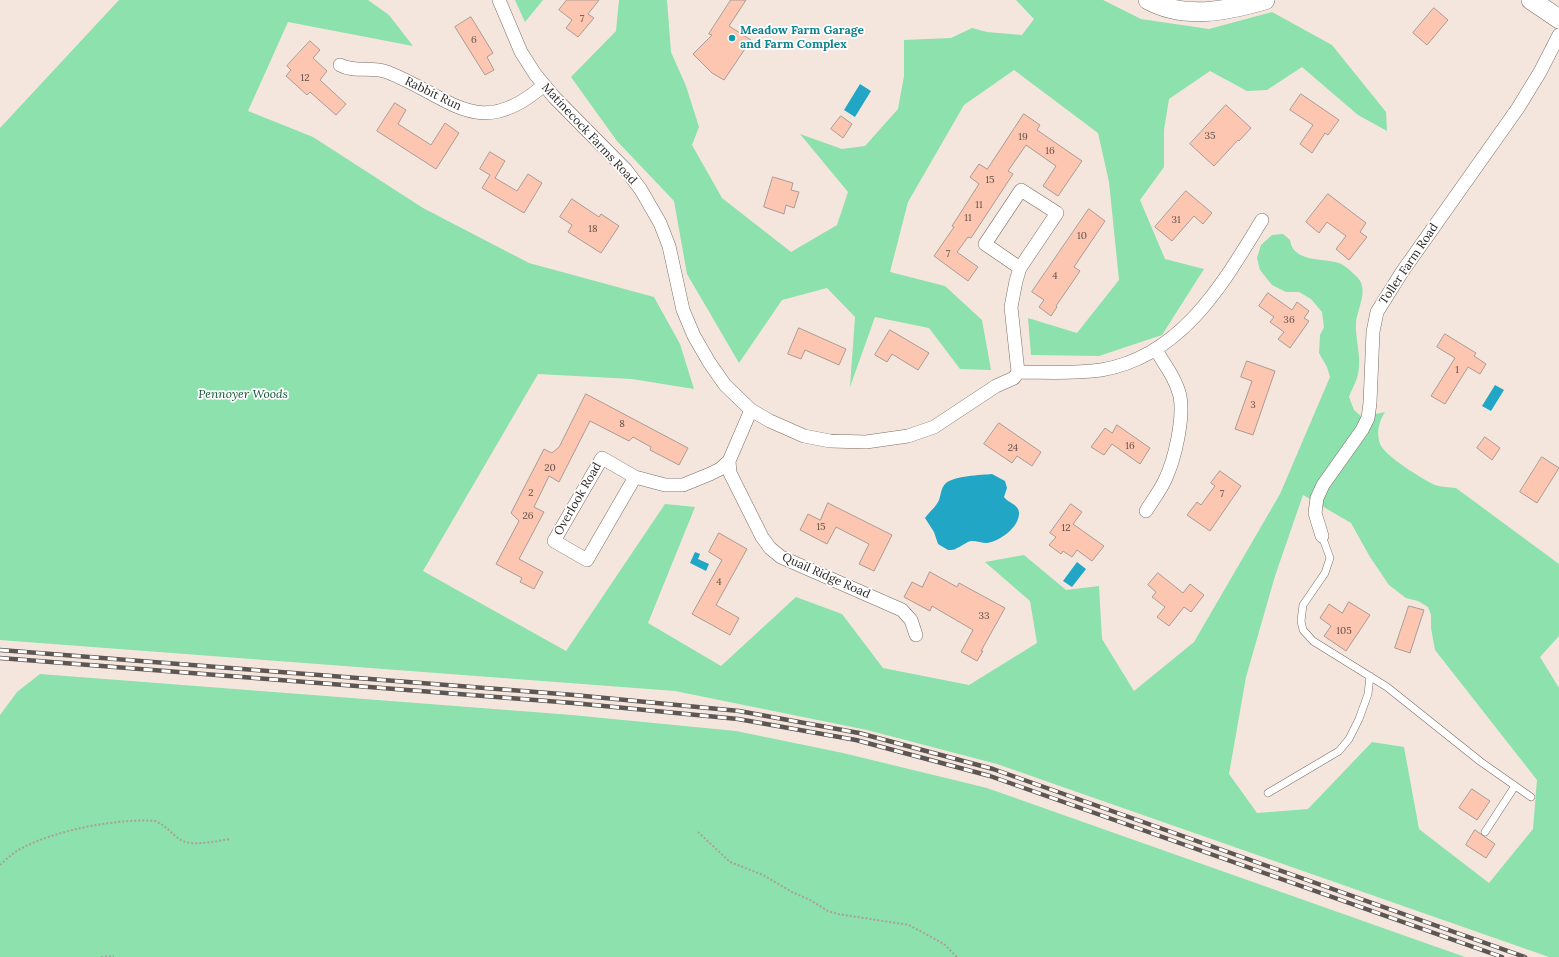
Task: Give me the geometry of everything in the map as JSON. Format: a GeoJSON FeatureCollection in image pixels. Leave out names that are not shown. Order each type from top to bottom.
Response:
{"type":"FeatureCollection","features":[{"type":"Feature","properties":{"kind":"street","name":"Matinecock Farms Road"},"geometry":{"type":"LineString","coordinates":[[499,0],[521,52],[535,74],[626,170],[641,190],[660,223],[669,246],[683,310],[694,336],[709,362],[725,385],[751,410],[770,421],[804,436],[830,441],[866,442],[901,437],[934,427],[996,386],[1014,378],[1018,372]]}},
{"type":"Feature","properties":{"kind":"street"},"geometry":{"type":"LineString","coordinates":[[1148,0],[1158,6],[1175,10],[1211,12],[1234,9],[1265,0]]}},
{"type":"Feature","properties":{"kind":"street"},"geometry":{"type":"LineString","coordinates":[[1531,0],[1559,19]]}},
{"type":"Feature","properties":{"kind":"street","name":"Toller Farm Road"},"geometry":{"type":"LineString","coordinates":[[1322,536],[1315,513],[1317,498],[1323,486],[1362,430],[1368,418],[1374,332],[1377,312],[1407,265],[1518,108],[1540,72],[1559,35]]}},
{"type":"Feature","properties":{"kind":"street","name":"Rabbit Run"},"geometry":{"type":"LineString","coordinates":[[340,65],[353,70],[371,68],[384,71],[444,102],[461,109],[481,113],[497,112],[513,107],[529,98],[544,85]]}},
{"type":"Feature","properties":{"kind":"street"},"geometry":{"type":"LineString","coordinates":[[1020,268],[985,244],[1021,190],[1057,213],[1020,268],[1010,307],[1018,372],[1072,372],[1100,370],[1125,364],[1156,350],[1184,329],[1232,270],[1262,220]]}},
{"type":"Feature","properties":{"kind":"street"},"geometry":{"type":"LineString","coordinates":[[1146,511],[1165,480],[1175,452],[1180,423],[1180,397],[1172,375],[1156,350]]}},
{"type":"Feature","properties":{"kind":"street"},"geometry":{"type":"LineString","coordinates":[[729,461],[751,410]]}},
{"type":"Feature","properties":{"kind":"street","name":"Overlook Road"},"geometry":{"type":"LineString","coordinates":[[635,477],[588,560],[554,541],[602,458],[635,477],[665,486],[683,485],[720,469],[729,461]]}},
{"type":"Feature","properties":{"kind":"street","name":"Quail Ridge Road"},"geometry":{"type":"LineString","coordinates":[[729,461],[730,473],[762,537],[770,548],[781,557],[902,610],[911,620],[916,635]]}},
{"type":"Feature","properties":{"kind":"lane"},"geometry":{"type":"LineString","coordinates":[[1322,536],[1330,558],[1325,573],[1303,605],[1301,621],[1303,630],[1313,641],[1387,687],[1481,762],[1531,797]]}},
{"type":"Feature","properties":{"kind":"lane"},"geometry":{"type":"LineString","coordinates":[[1268,793],[1339,751],[1349,739],[1359,719],[1368,694],[1370,676]]}},
{"type":"Feature","properties":{"kind":"lane"},"geometry":{"type":"LineString","coordinates":[[1485,832],[1515,786]]}},
{"type":"Feature","properties":{"kind":"path"},"geometry":{"type":"LineString","coordinates":[[0,865],[24,847],[48,837],[101,824],[155,821],[162,824],[182,842],[190,844],[230,839]]}},
{"type":"Feature","properties":{"kind":"path"},"geometry":{"type":"LineString","coordinates":[[698,832],[730,862],[764,875],[828,911],[838,914],[909,925],[944,944],[957,957]]}},
{"type":"Feature","properties":{"kind":"path"},"geometry":{"type":"LineString","coordinates":[[101,957],[114,956]]}},
{"type":"Feature","properties":{"kind":"green space","name":"Pennoyer Woods"},"geometry":{"type":"Polygon","coordinates":[[[119,0],[368,0],[389,15],[413,46],[288,22],[248,111],[313,137],[423,208],[529,263],[654,297],[680,344],[694,389],[632,379],[538,374],[423,571],[566,651],[665,504],[695,507],[648,623],[721,666],[796,597],[842,614],[883,668],[969,685],[1037,643],[1030,601],[985,562],[1024,555],[1066,590],[1099,586],[1102,639],[1134,691],[1194,642],[1280,494],[1330,377],[1327,367],[1319,353],[1320,335],[1324,327],[1322,312],[1311,299],[1299,292],[1286,292],[1272,285],[1260,270],[1257,258],[1261,245],[1272,235],[1283,234],[1290,240],[1292,247],[1297,253],[1310,258],[1341,264],[1358,278],[1362,289],[1362,300],[1356,323],[1359,371],[1349,397],[1354,410],[1362,417],[1385,412],[1380,423],[1378,435],[1380,444],[1389,455],[1413,473],[1435,485],[1456,488],[1559,564],[1559,636],[1540,657],[1559,688],[1559,957],[1549,957],[997,764],[867,730],[675,691],[0,640],[0,128],[119,0]],[[1303,495],[1275,576],[1246,677],[1229,774],[1257,813],[1308,809],[1372,742],[1404,747],[1419,829],[1489,883],[1533,829],[1537,780],[1435,650],[1431,628],[1431,615],[1428,607],[1418,601],[1406,598],[1389,585],[1370,557],[1351,523],[1303,495]]]}},
{"type":"Feature","properties":{"kind":"green space"},"geometry":{"type":"Polygon","coordinates":[[[515,0],[543,0],[525,22],[515,0]]]}},
{"type":"Feature","properties":{"kind":"green space"},"geometry":{"type":"Polygon","coordinates":[[[619,0],[667,0],[671,52],[686,86],[699,127],[692,145],[722,198],[791,252],[837,225],[848,192],[800,134],[842,149],[865,146],[898,109],[904,76],[904,40],[951,38],[972,28],[987,32],[1022,35],[1034,19],[1016,0],[1103,0],[1141,19],[1209,29],[1272,12],[1332,45],[1386,112],[1387,131],[1358,115],[1302,67],[1267,90],[1247,91],[1210,71],[1169,99],[1164,130],[1164,167],[1140,200],[1165,259],[1204,269],[1162,335],[1099,356],[1031,355],[1028,318],[1077,333],[1119,280],[1109,182],[1098,133],[1014,70],[964,105],[908,202],[890,272],[945,286],[982,320],[991,370],[960,369],[929,328],[875,317],[850,387],[855,317],[827,288],[782,300],[739,363],[687,274],[674,201],[617,141],[571,77],[616,31],[619,0]]]}},
{"type":"Feature","properties":{"kind":"green space"},"geometry":{"type":"Polygon","coordinates":[[[40,674],[572,715],[736,731],[843,753],[987,788],[1465,957],[0,957],[0,715],[17,692],[40,674]]]}},
{"type":"Feature","properties":{"kind":"water"},"geometry":{"type":"Polygon","coordinates":[[[860,84],[871,91],[855,117],[844,110],[860,84]]]}},
{"type":"Feature","properties":{"kind":"water"},"geometry":{"type":"Polygon","coordinates":[[[1495,385],[1504,390],[1491,411],[1482,406],[1495,385]]]}},
{"type":"Feature","properties":{"kind":"water"},"geometry":{"type":"Polygon","coordinates":[[[992,474],[1005,481],[1007,488],[1004,497],[1018,509],[1018,518],[1013,528],[992,542],[987,543],[971,541],[955,549],[949,550],[938,544],[934,532],[925,518],[938,502],[944,485],[961,477],[992,474]]]}},
{"type":"Feature","properties":{"kind":"water"},"geometry":{"type":"Polygon","coordinates":[[[695,552],[700,554],[698,559],[709,564],[706,571],[690,563],[695,552]]]}},
{"type":"Feature","properties":{"kind":"water"},"geometry":{"type":"Polygon","coordinates":[[[1077,562],[1086,569],[1072,587],[1063,581],[1077,562]]]}},
{"type":"Feature","properties":{"kind":"building"},"geometry":{"type":"Polygon","coordinates":[[[567,0],[599,0],[588,14],[594,18],[578,37],[566,28],[572,20],[559,10],[567,0]]]}},
{"type":"Feature","properties":{"kind":"building","name":"Meadow Farm Garage and Farm Complex"},"geometry":{"type":"Polygon","coordinates":[[[731,0],[746,0],[729,26],[751,40],[724,80],[712,73],[693,54],[712,35],[709,34],[731,0]]]}},
{"type":"Feature","properties":{"kind":"building"},"geometry":{"type":"Polygon","coordinates":[[[1434,8],[1448,20],[1427,45],[1413,33],[1434,8]]]}},
{"type":"Feature","properties":{"kind":"building"},"geometry":{"type":"Polygon","coordinates":[[[471,17],[493,53],[487,57],[494,70],[485,75],[455,27],[471,17]]]}},
{"type":"Feature","properties":{"kind":"building"},"geometry":{"type":"Polygon","coordinates":[[[310,41],[320,50],[313,58],[327,71],[320,80],[346,104],[336,115],[310,92],[307,95],[286,76],[291,70],[287,66],[310,41]]]}},
{"type":"Feature","properties":{"kind":"building"},"geometry":{"type":"Polygon","coordinates":[[[1301,94],[1339,120],[1328,135],[1325,133],[1312,153],[1300,144],[1313,125],[1290,110],[1301,94]]]}},
{"type":"Feature","properties":{"kind":"building"},"geometry":{"type":"Polygon","coordinates":[[[395,103],[406,110],[398,124],[431,145],[445,123],[459,133],[436,169],[377,131],[395,103]]]}},
{"type":"Feature","properties":{"kind":"building"},"geometry":{"type":"Polygon","coordinates":[[[1226,105],[1251,128],[1214,166],[1190,144],[1226,105]]]}},
{"type":"Feature","properties":{"kind":"building"},"geometry":{"type":"Polygon","coordinates":[[[1024,114],[1040,125],[1037,130],[1082,161],[1058,196],[1043,186],[1056,166],[1026,145],[1008,171],[1013,174],[971,238],[968,237],[957,252],[978,267],[968,281],[934,256],[954,227],[952,226],[979,184],[970,177],[979,164],[987,169],[1024,114]]]}},
{"type":"Feature","properties":{"kind":"building"},"geometry":{"type":"Polygon","coordinates":[[[841,116],[852,124],[843,138],[831,129],[841,116]]]}},
{"type":"Feature","properties":{"kind":"building"},"geometry":{"type":"Polygon","coordinates":[[[490,152],[505,161],[495,178],[517,191],[528,174],[542,183],[524,213],[482,188],[490,175],[480,169],[490,152]]]}},
{"type":"Feature","properties":{"kind":"building"},"geometry":{"type":"Polygon","coordinates":[[[773,177],[793,183],[791,190],[799,192],[794,208],[786,205],[784,214],[764,207],[773,177]]]}},
{"type":"Feature","properties":{"kind":"building"},"geometry":{"type":"Polygon","coordinates":[[[1186,191],[1212,213],[1203,224],[1194,216],[1172,241],[1155,227],[1186,191]]]}},
{"type":"Feature","properties":{"kind":"building"},"geometry":{"type":"Polygon","coordinates":[[[1328,194],[1366,223],[1360,232],[1367,237],[1349,260],[1336,249],[1346,236],[1327,222],[1319,233],[1306,222],[1328,194]]]}},
{"type":"Feature","properties":{"kind":"building"},"geometry":{"type":"Polygon","coordinates":[[[572,199],[599,217],[601,214],[619,226],[601,253],[568,232],[572,225],[560,217],[572,199]]]}},
{"type":"Feature","properties":{"kind":"building"},"geometry":{"type":"Polygon","coordinates":[[[1089,209],[1105,221],[1074,267],[1080,271],[1056,306],[1057,307],[1051,316],[1039,307],[1044,300],[1032,292],[1089,209]]]}},
{"type":"Feature","properties":{"kind":"building"},"geometry":{"type":"Polygon","coordinates":[[[1268,293],[1292,310],[1297,302],[1309,311],[1304,318],[1309,321],[1290,348],[1278,339],[1284,332],[1270,322],[1274,317],[1259,306],[1268,293]]]}},
{"type":"Feature","properties":{"kind":"building"},"geometry":{"type":"Polygon","coordinates":[[[799,328],[846,349],[839,365],[805,350],[801,359],[788,354],[799,328]]]}},
{"type":"Feature","properties":{"kind":"building"},"geometry":{"type":"Polygon","coordinates":[[[890,330],[929,353],[918,370],[892,354],[887,362],[875,355],[890,330]]]}},
{"type":"Feature","properties":{"kind":"building"},"geometry":{"type":"Polygon","coordinates":[[[1445,334],[1476,353],[1474,356],[1486,364],[1480,374],[1468,367],[1445,404],[1431,396],[1455,358],[1437,347],[1445,334]]]}},
{"type":"Feature","properties":{"kind":"building"},"geometry":{"type":"Polygon","coordinates":[[[1247,361],[1275,371],[1253,435],[1235,429],[1252,381],[1241,377],[1247,361]]]}},
{"type":"Feature","properties":{"kind":"building"},"geometry":{"type":"Polygon","coordinates":[[[586,394],[688,448],[679,465],[650,450],[651,447],[633,437],[629,441],[590,421],[559,482],[549,476],[534,507],[544,512],[519,559],[543,572],[534,589],[520,582],[522,578],[496,564],[519,521],[511,513],[544,449],[552,453],[559,447],[586,394]]]}},
{"type":"Feature","properties":{"kind":"building"},"geometry":{"type":"Polygon","coordinates":[[[999,423],[1041,452],[1032,466],[1017,456],[1012,463],[984,444],[999,423]]]}},
{"type":"Feature","properties":{"kind":"building"},"geometry":{"type":"Polygon","coordinates":[[[1117,425],[1150,448],[1140,464],[1112,444],[1104,455],[1091,447],[1105,428],[1112,433],[1117,425]]]}},
{"type":"Feature","properties":{"kind":"building"},"geometry":{"type":"Polygon","coordinates":[[[1485,437],[1500,448],[1492,460],[1477,448],[1485,437]]]}},
{"type":"Feature","properties":{"kind":"building"},"geometry":{"type":"Polygon","coordinates":[[[1542,457],[1559,468],[1537,503],[1520,492],[1542,457]]]}},
{"type":"Feature","properties":{"kind":"building"},"geometry":{"type":"Polygon","coordinates":[[[1220,471],[1241,486],[1210,531],[1187,515],[1197,502],[1201,505],[1215,486],[1211,483],[1220,471]]]}},
{"type":"Feature","properties":{"kind":"building"},"geometry":{"type":"Polygon","coordinates":[[[828,503],[892,535],[874,571],[859,564],[869,544],[836,527],[827,544],[800,530],[808,514],[820,520],[828,503]]]}},
{"type":"Feature","properties":{"kind":"building"},"geometry":{"type":"Polygon","coordinates":[[[1071,504],[1082,512],[1073,524],[1104,546],[1092,561],[1077,550],[1072,557],[1063,551],[1061,554],[1049,545],[1056,537],[1050,533],[1071,504]]]}},
{"type":"Feature","properties":{"kind":"building"},"geometry":{"type":"Polygon","coordinates":[[[719,533],[747,549],[716,605],[739,618],[730,635],[692,614],[722,560],[709,552],[719,533]]]}},
{"type":"Feature","properties":{"kind":"building"},"geometry":{"type":"Polygon","coordinates":[[[930,572],[957,587],[959,583],[1005,608],[977,661],[961,652],[973,630],[932,606],[930,611],[904,597],[912,582],[922,587],[930,572]]]}},
{"type":"Feature","properties":{"kind":"building"},"geometry":{"type":"Polygon","coordinates":[[[1158,573],[1183,593],[1190,584],[1204,595],[1191,612],[1184,607],[1169,626],[1157,617],[1165,607],[1152,597],[1156,592],[1148,585],[1158,573]]]}},
{"type":"Feature","properties":{"kind":"building"},"geometry":{"type":"Polygon","coordinates":[[[1349,602],[1370,615],[1346,651],[1324,636],[1331,626],[1320,618],[1329,604],[1342,613],[1349,602]]]}},
{"type":"Feature","properties":{"kind":"building"},"geometry":{"type":"Polygon","coordinates":[[[1409,606],[1424,610],[1410,653],[1395,648],[1409,606]]]}},
{"type":"Feature","properties":{"kind":"building"},"geometry":{"type":"Polygon","coordinates":[[[1472,789],[1490,801],[1477,820],[1459,808],[1472,789]]]}},
{"type":"Feature","properties":{"kind":"building"},"geometry":{"type":"Polygon","coordinates":[[[1475,830],[1495,844],[1486,858],[1466,845],[1475,830]]]}},
{"type":"Feature","properties":{"kind":"railway"},"geometry":{"type":"LineString","coordinates":[[0,650],[574,695],[739,711],[859,733],[993,769],[1525,957]]}},
{"type":"Feature","properties":{"kind":"railway"},"geometry":{"type":"LineString","coordinates":[[0,658],[573,703],[738,719],[856,740],[990,776],[1502,957]]}},
{"type":"Feature","properties":{"kind":"place","name":"Meadow Farm Garage and Farm Complex"},"geometry":{"type":"Point","coordinates":[732,38]}}]}
